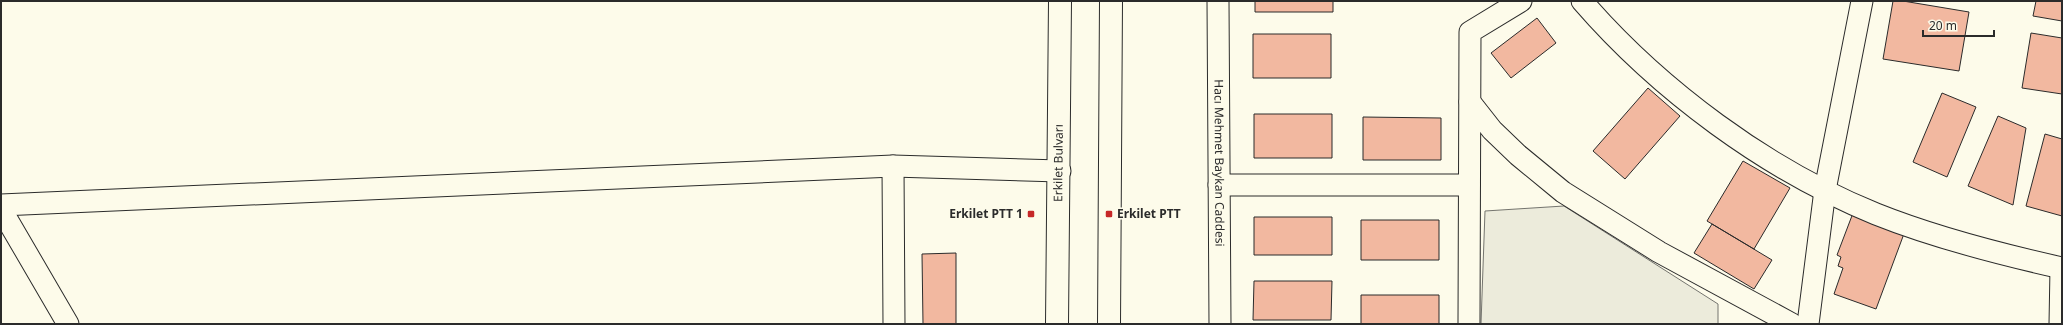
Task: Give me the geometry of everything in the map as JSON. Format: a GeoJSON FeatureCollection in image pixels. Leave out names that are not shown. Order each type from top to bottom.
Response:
{"type":"FeatureCollection","features":[{"type":"Feature","properties":{"kind":"main road","name":"Erkilet Bulvarı"},"geometry":{"type":"LineString","coordinates":[[1057,324],[1057,215],[1060,171],[1060,1]]}},
{"type":"Feature","properties":{"kind":"main road"},"geometry":{"type":"LineString","coordinates":[[1109,324],[1111,1]]}},
{"type":"Feature","properties":{"kind":"street","name":"Hacı Mehmet Baykan Caddesi"},"geometry":{"type":"LineString","coordinates":[[1218,1],[1220,324]]}},
{"type":"Feature","properties":{"kind":"street"},"geometry":{"type":"LineString","coordinates":[[1469,324],[1470,32],[1521,1]]}},
{"type":"Feature","properties":{"kind":"street"},"geometry":{"type":"LineString","coordinates":[[1582,1],[1627,49],[1702,112],[1772,160],[1825,190],[1875,214],[1917,229],[2008,256],[2061,268],[2060,324]]}},
{"type":"Feature","properties":{"kind":"street"},"geometry":{"type":"LineString","coordinates":[[1808,324],[1825,190],[1862,1]]}},
{"type":"Feature","properties":{"kind":"street"},"geometry":{"type":"LineString","coordinates":[[1470,102],[1492,130],[1518,155],[1563,192],[1659,252],[1792,324]]}},
{"type":"Feature","properties":{"kind":"street"},"geometry":{"type":"LineString","coordinates":[[893,166],[894,324]]}},
{"type":"Feature","properties":{"kind":"street"},"geometry":{"type":"LineString","coordinates":[[1,205],[893,166],[1060,171]]}},
{"type":"Feature","properties":{"kind":"street"},"geometry":{"type":"LineString","coordinates":[[1219,185],[1469,185]]}},
{"type":"Feature","properties":{"kind":"street"},"geometry":{"type":"LineString","coordinates":[[1,209],[68,324]]}},
{"type":"Feature","properties":{"kind":"shaded area"},"geometry":{"type":"Polygon","coordinates":[[[1564,206],[1718,304],[1718,324],[1481,324],[1485,211],[1564,206]]]}},
{"type":"Feature","properties":{"kind":"building"},"geometry":{"type":"Polygon","coordinates":[[[1255,1],[1333,1],[1333,12],[1255,12],[1255,1]]]}},
{"type":"Feature","properties":{"kind":"building"},"geometry":{"type":"Polygon","coordinates":[[[1893,1],[1903,1],[1969,12],[1959,71],[1883,59],[1893,1]]]}},
{"type":"Feature","properties":{"kind":"building"},"geometry":{"type":"Polygon","coordinates":[[[2036,1],[2062,1],[2062,21],[2033,16],[2036,1]]]}},
{"type":"Feature","properties":{"kind":"building"},"geometry":{"type":"Polygon","coordinates":[[[1537,18],[1556,43],[1511,78],[1491,53],[1537,18]]]}},
{"type":"Feature","properties":{"kind":"building"},"geometry":{"type":"Polygon","coordinates":[[[2031,33],[2062,38],[2062,94],[2022,88],[2031,33]]]}},
{"type":"Feature","properties":{"kind":"building"},"geometry":{"type":"Polygon","coordinates":[[[1253,34],[1331,34],[1331,78],[1253,78],[1253,34]]]}},
{"type":"Feature","properties":{"kind":"building"},"geometry":{"type":"Polygon","coordinates":[[[1648,88],[1680,116],[1625,179],[1593,151],[1648,88]]]}},
{"type":"Feature","properties":{"kind":"building"},"geometry":{"type":"Polygon","coordinates":[[[1942,93],[1976,107],[1947,177],[1913,162],[1942,93]]]}},
{"type":"Feature","properties":{"kind":"building"},"geometry":{"type":"Polygon","coordinates":[[[1254,114],[1332,114],[1332,158],[1254,158],[1254,114]]]}},
{"type":"Feature","properties":{"kind":"building"},"geometry":{"type":"Polygon","coordinates":[[[1998,116],[2026,128],[2013,205],[1968,186],[1998,116]]]}},
{"type":"Feature","properties":{"kind":"building"},"geometry":{"type":"Polygon","coordinates":[[[1363,117],[1441,118],[1441,160],[1363,160],[1363,117]]]}},
{"type":"Feature","properties":{"kind":"building"},"geometry":{"type":"Polygon","coordinates":[[[2045,134],[2062,139],[2062,216],[2026,206],[2045,134]]]}},
{"type":"Feature","properties":{"kind":"building"},"geometry":{"type":"Polygon","coordinates":[[[1743,161],[1790,188],[1754,249],[1707,221],[1743,161]]]}},
{"type":"Feature","properties":{"kind":"building"},"geometry":{"type":"Polygon","coordinates":[[[1853,213],[1905,231],[1876,309],[1834,294],[1843,268],[1838,266],[1841,257],[1837,255],[1853,213]]]}},
{"type":"Feature","properties":{"kind":"building"},"geometry":{"type":"Polygon","coordinates":[[[1254,217],[1332,217],[1332,255],[1254,255],[1254,217]]]}},
{"type":"Feature","properties":{"kind":"building"},"geometry":{"type":"Polygon","coordinates":[[[1361,220],[1439,220],[1439,260],[1361,260],[1361,220]]]}},
{"type":"Feature","properties":{"kind":"building"},"geometry":{"type":"Polygon","coordinates":[[[1712,224],[1772,260],[1754,289],[1694,253],[1712,224]]]}},
{"type":"Feature","properties":{"kind":"building"},"geometry":{"type":"Polygon","coordinates":[[[956,253],[956,324],[923,324],[922,254],[956,253]]]}},
{"type":"Feature","properties":{"kind":"building"},"geometry":{"type":"Polygon","coordinates":[[[1254,281],[1332,281],[1331,320],[1253,320],[1254,281]]]}},
{"type":"Feature","properties":{"kind":"building"},"geometry":{"type":"Polygon","coordinates":[[[1361,295],[1439,295],[1439,324],[1361,324],[1361,295]]]}},
{"type":"Feature","properties":{"kind":"place","name":"Erkilet PTT 1"},"geometry":{"type":"Point","coordinates":[1031,214]}},
{"type":"Feature","properties":{"kind":"place","name":"Erkilet PTT"},"geometry":{"type":"Point","coordinates":[1109,214]}}]}
